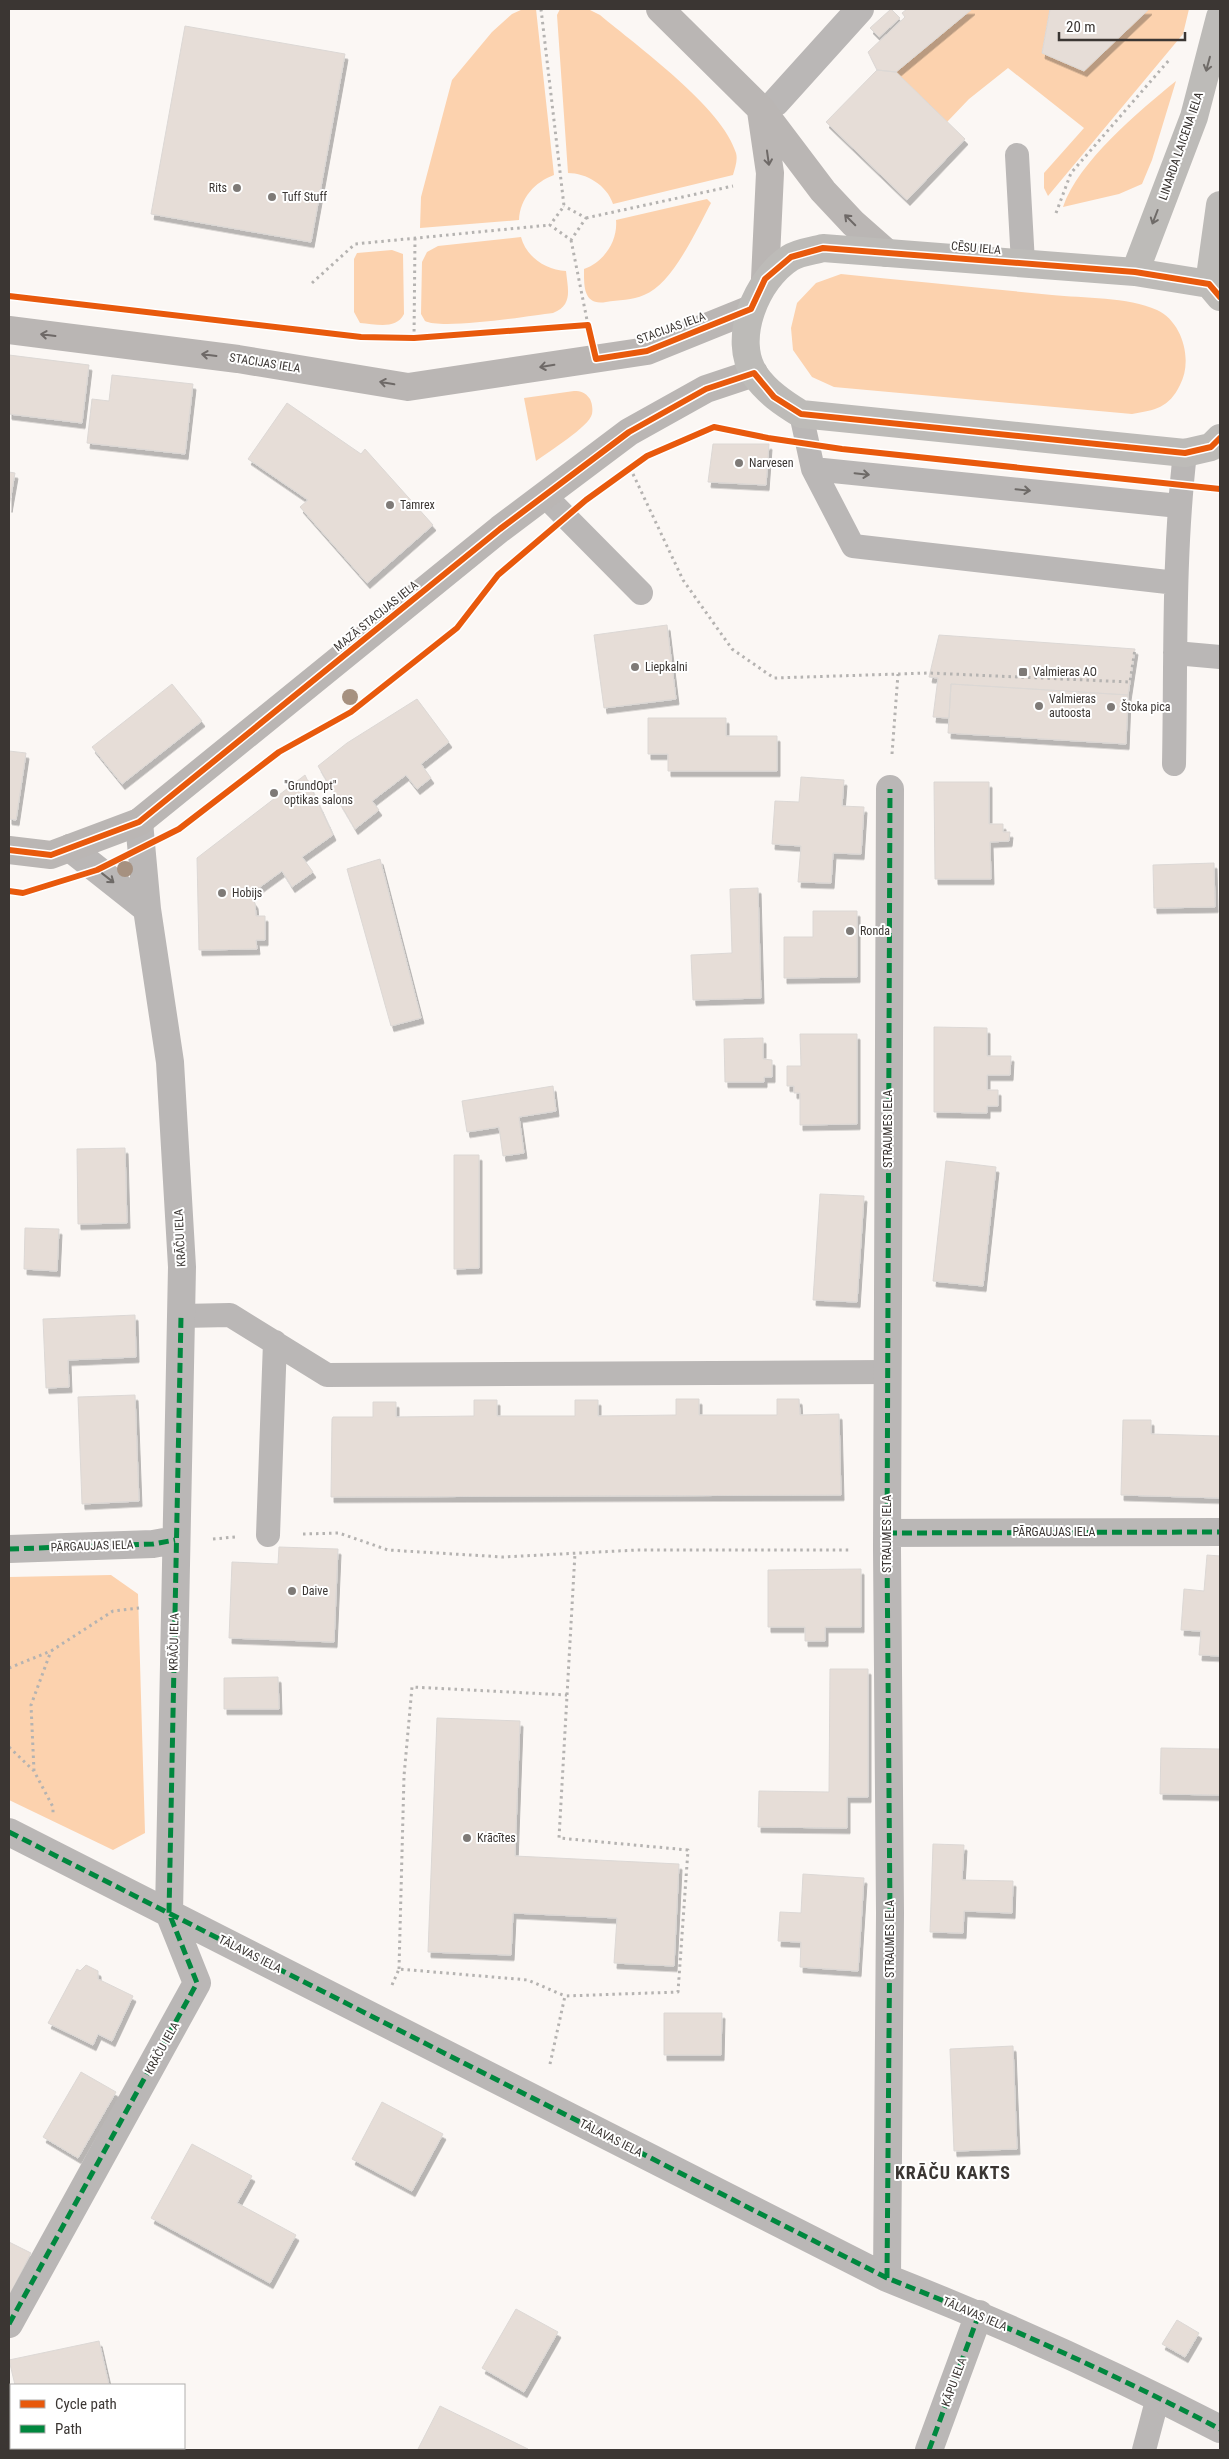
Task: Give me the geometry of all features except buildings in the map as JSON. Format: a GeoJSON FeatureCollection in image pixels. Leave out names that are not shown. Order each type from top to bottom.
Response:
{"type":"FeatureCollection","features":[{"type":"Feature","properties":{"kind":"main road"},"geometry":{"type":"LineString","coordinates":[[660,9],[769,106],[823,191],[852,223],[886,252]]}},
{"type":"Feature","properties":{"kind":"main road","name":"LINARDA LAICENA IELA"},"geometry":{"type":"LineString","coordinates":[[1135,272],[1194,117],[1220,17]]}},
{"type":"Feature","properties":{"kind":"main road","name":"CĒSU IELA"},"geometry":{"type":"LineString","coordinates":[[769,106],[770,173],[765,279],[751,309],[745,345],[754,373],[774,397],[801,414],[1185,453],[1212,447],[1220,438]]}},
{"type":"Feature","properties":{"kind":"main road"},"geometry":{"type":"LineString","coordinates":[[1215,290],[1220,205]]}},
{"type":"Feature","properties":{"kind":"main road","name":"CĒSU IELA"},"geometry":{"type":"LineString","coordinates":[[765,279],[791,257],[823,248],[1135,272],[1215,290]]}},
{"type":"Feature","properties":{"kind":"main road","name":"STACIJAS IELA"},"geometry":{"type":"LineString","coordinates":[[9,330],[238,359],[408,387],[647,351],[751,309]]}},
{"type":"Feature","properties":{"kind":"main road","name":"MAZĀ STACIJAS IELA"},"geometry":{"type":"LineString","coordinates":[[9,850],[51,855],[139,822],[544,496],[629,432],[706,390],[754,373]]}},
{"type":"Feature","properties":{"kind":"street"},"geometry":{"type":"LineString","coordinates":[[769,106],[860,9]]}},
{"type":"Feature","properties":{"kind":"street","name":"STRAUMES IELA"},"geometry":{"type":"LineString","coordinates":[[887,2278],[890,1913],[887,1372],[890,789]]}},
{"type":"Feature","properties":{"kind":"street","name":"KRĀČU IELA"},"geometry":{"type":"LineString","coordinates":[[9,2324],[197,1983],[169,1913],[175,1540],[182,1267],[170,1062],[147,909],[139,822]]}},
{"type":"Feature","properties":{"kind":"street"},"geometry":{"type":"LineString","coordinates":[[70,848],[147,909]]}},
{"type":"Feature","properties":{"kind":"street","name":"PĀRGAUJAS IELA"},"geometry":{"type":"LineString","coordinates":[[887,1541],[1220,1532]]}},
{"type":"Feature","properties":{"kind":"street","name":"PĀRGAUJAS IELA"},"geometry":{"type":"LineString","coordinates":[[9,1549],[153,1544],[175,1540]]}},
{"type":"Feature","properties":{"kind":"street","name":"TĀLAVAS IELA"},"geometry":{"type":"LineString","coordinates":[[9,1832],[887,2278],[978,2314],[1158,2397],[1220,2429]]}},
{"type":"Feature","properties":{"kind":"street","name":"KĀPU IELA"},"geometry":{"type":"LineString","coordinates":[[929,2450],[978,2314]]}},
{"type":"Feature","properties":{"kind":"lane"},"geometry":{"type":"LineString","coordinates":[[1017,155],[1023,263]]}},
{"type":"Feature","properties":{"kind":"lane"},"geometry":{"type":"LineString","coordinates":[[801,414],[813,469],[853,546],[1176,583]]}},
{"type":"Feature","properties":{"kind":"lane"},"geometry":{"type":"LineString","coordinates":[[1174,764],[1176,583],[1179,506],[1185,453]]}},
{"type":"Feature","properties":{"kind":"lane"},"geometry":{"type":"LineString","coordinates":[[813,469],[1179,506]]}},
{"type":"Feature","properties":{"kind":"lane"},"geometry":{"type":"LineString","coordinates":[[544,496],[641,593]]}},
{"type":"Feature","properties":{"kind":"lane"},"geometry":{"type":"LineString","coordinates":[[1175,653],[1220,657]]}},
{"type":"Feature","properties":{"kind":"lane"},"geometry":{"type":"LineString","coordinates":[[181,1316],[230,1315],[327,1375],[887,1372]]}},
{"type":"Feature","properties":{"kind":"lane"},"geometry":{"type":"LineString","coordinates":[[268,1535],[274,1342]]}},
{"type":"Feature","properties":{"kind":"lane"},"geometry":{"type":"LineString","coordinates":[[1144,2450],[1158,2397]]}},
{"type":"Feature","properties":{"kind":"path"},"geometry":{"type":"LineString","coordinates":[[541,9],[564,206],[550,225]]}},
{"type":"Feature","properties":{"kind":"path"},"geometry":{"type":"LineString","coordinates":[[1055,216],[1071,173],[1174,55]]}},
{"type":"Feature","properties":{"kind":"path"},"geometry":{"type":"LineString","coordinates":[[564,206],[586,218],[738,184]]}},
{"type":"Feature","properties":{"kind":"path"},"geometry":{"type":"LineString","coordinates":[[571,240],[586,218]]}},
{"type":"Feature","properties":{"kind":"path"},"geometry":{"type":"LineString","coordinates":[[312,283],[355,244],[550,225],[571,240],[588,325],[578,326]]}},
{"type":"Feature","properties":{"kind":"path"},"geometry":{"type":"LineString","coordinates":[[414,338],[415,238]]}},
{"type":"Feature","properties":{"kind":"path"},"geometry":{"type":"LineString","coordinates":[[405,338],[424,338]]}},
{"type":"Feature","properties":{"kind":"path"},"geometry":{"type":"LineString","coordinates":[[623,474],[633,467],[682,580],[732,649],[774,678],[929,673],[1130,682],[1135,649]]}},
{"type":"Feature","properties":{"kind":"path"},"geometry":{"type":"LineString","coordinates":[[890,789],[898,674]]}},
{"type":"Feature","properties":{"kind":"path"},"geometry":{"type":"LineString","coordinates":[[175,1540],[340,1533],[388,1550],[502,1557],[887,1541]]}},
{"type":"Feature","properties":{"kind":"path"},"geometry":{"type":"LineString","coordinates":[[399,1969],[528,1980],[565,1996],[678,1992],[688,1850],[559,1838],[575,1553]]}},
{"type":"Feature","properties":{"kind":"path"},"geometry":{"type":"LineString","coordinates":[[9,1668],[51,1651],[113,1611],[142,1607]]}},
{"type":"Feature","properties":{"kind":"path"},"geometry":{"type":"LineString","coordinates":[[34,1771],[31,1705],[51,1651]]}},
{"type":"Feature","properties":{"kind":"path"},"geometry":{"type":"LineString","coordinates":[[392,1984],[399,1969],[404,1776],[412,1687],[567,1695]]}},
{"type":"Feature","properties":{"kind":"path"},"geometry":{"type":"LineString","coordinates":[[9,1747],[34,1771],[53,1808],[53,1816]]}},
{"type":"Feature","properties":{"kind":"path"},"geometry":{"type":"LineString","coordinates":[[550,2064],[565,1996]]}},
{"type":"Feature","properties":{"kind":"shaded area"},"geometry":{"type":"Polygon","coordinates":[[[523,9],[536,9],[554,175],[541,182],[530,192],[522,205],[519,220],[420,228],[421,197],[452,80],[492,32],[512,14],[523,9]]]}},
{"type":"Feature","properties":{"kind":"shaded area"},"geometry":{"type":"Polygon","coordinates":[[[560,9],[588,9],[600,15],[656,60],[697,98],[728,135],[737,156],[733,175],[613,204],[606,191],[595,181],[582,175],[568,173],[557,15],[560,9]]]}},
{"type":"Feature","properties":{"kind":"shaded area"},"geometry":{"type":"Polygon","coordinates":[[[972,9],[1050,9],[1042,53],[1084,70],[1149,9],[1189,9],[1183,34],[1048,196],[1044,188],[1044,173],[1084,128],[1008,68],[969,99],[947,122],[896,72],[972,9]]]}},
{"type":"Feature","properties":{"kind":"shaded area"},"geometry":{"type":"Polygon","coordinates":[[[1176,81],[1152,160],[1142,184],[1119,194],[1063,207],[1082,173],[1111,138],[1176,81]]]}},
{"type":"Feature","properties":{"kind":"shaded area"},"geometry":{"type":"Polygon","coordinates":[[[707,199],[711,203],[683,255],[664,280],[654,289],[640,297],[625,300],[598,302],[589,298],[585,288],[584,269],[598,261],[608,250],[615,236],[616,220],[707,199]]]}},
{"type":"Feature","properties":{"kind":"shaded area"},"geometry":{"type":"Polygon","coordinates":[[[521,237],[527,251],[538,261],[551,268],[566,271],[568,296],[564,306],[553,313],[506,319],[449,324],[425,321],[421,314],[422,262],[427,252],[438,246],[521,237]]]}},
{"type":"Feature","properties":{"kind":"shaded area"},"geometry":{"type":"Polygon","coordinates":[[[392,250],[403,254],[404,314],[400,319],[391,324],[360,323],[354,312],[354,259],[357,253],[392,250]]]}},
{"type":"Feature","properties":{"kind":"shaded area"},"geometry":{"type":"Polygon","coordinates":[[[841,274],[1105,299],[1145,306],[1157,310],[1166,316],[1179,333],[1185,354],[1186,365],[1184,375],[1176,393],[1166,403],[1148,411],[1132,414],[834,387],[812,377],[793,350],[791,328],[797,303],[816,283],[841,274]]]}},
{"type":"Feature","properties":{"kind":"shaded area"},"geometry":{"type":"Polygon","coordinates":[[[574,391],[583,392],[590,399],[592,414],[584,426],[536,461],[524,398],[574,391]]]}},
{"type":"Feature","properties":{"kind":"shaded area"},"geometry":{"type":"Polygon","coordinates":[[[111,1575],[138,1594],[145,1833],[113,1850],[9,1800],[9,1577],[111,1575]]]}},
{"type":"Feature","properties":{"kind":"marked path"},"geometry":{"type":"LineString","coordinates":[[887,2278],[890,1913],[887,1549],[890,789]]}},
{"type":"Feature","properties":{"kind":"marked path"},"geometry":{"type":"LineString","coordinates":[[9,2324],[197,1983],[169,1913],[181,1316]]}},
{"type":"Feature","properties":{"kind":"marked path"},"geometry":{"type":"LineString","coordinates":[[887,1533],[1220,1532]]}},
{"type":"Feature","properties":{"kind":"marked path"},"geometry":{"type":"LineString","coordinates":[[9,1549],[153,1544],[175,1540]]}},
{"type":"Feature","properties":{"kind":"marked path"},"geometry":{"type":"LineString","coordinates":[[9,1832],[887,2278],[1056,2349],[1220,2429]]}},
{"type":"Feature","properties":{"kind":"marked path"},"geometry":{"type":"LineString","coordinates":[[929,2450],[979,2314]]}},
{"type":"Feature","properties":{"kind":"cycle path"},"geometry":{"type":"LineString","coordinates":[[9,296],[361,337],[414,338],[588,325],[596,359],[647,351],[751,309],[765,279],[791,257],[823,248],[1135,272],[1209,284],[1220,297]]}},
{"type":"Feature","properties":{"kind":"cycle path"},"geometry":{"type":"LineString","coordinates":[[9,850],[51,855],[139,822],[500,529],[629,432],[706,389],[754,373],[774,397],[801,414],[1185,453],[1211,447],[1220,438]]}},
{"type":"Feature","properties":{"kind":"cycle path"},"geometry":{"type":"LineString","coordinates":[[9,891],[23,893],[97,870],[179,829],[279,752],[351,712],[457,628],[498,575],[586,500],[647,456],[714,427],[768,438],[842,449],[1220,489]]}},
{"type":"Feature","properties":{"kind":"place","name":"Rits"},"geometry":{"type":"Point","coordinates":[237,188]}},
{"type":"Feature","properties":{"kind":"place","name":"Tuff Stuff"},"geometry":{"type":"Point","coordinates":[272,197]}},
{"type":"Feature","properties":{"kind":"place","name":"Narvesen"},"geometry":{"type":"Point","coordinates":[739,463]}},
{"type":"Feature","properties":{"kind":"place","name":"Tamrex"},"geometry":{"type":"Point","coordinates":[390,505]}},
{"type":"Feature","properties":{"kind":"place","name":"Liepkalni"},"geometry":{"type":"Point","coordinates":[635,667]}},
{"type":"Feature","properties":{"kind":"place","name":"Valmieras AO"},"geometry":{"type":"Point","coordinates":[1023,672]}},
{"type":"Feature","properties":{"kind":"place","name":"Valmieras autoosta"},"geometry":{"type":"Point","coordinates":[1039,706]}},
{"type":"Feature","properties":{"kind":"place","name":"Štoka pica"},"geometry":{"type":"Point","coordinates":[1111,707]}},
{"type":"Feature","properties":{"kind":"place","name":"\"GrundOpt\" optikas salons"},"geometry":{"type":"Point","coordinates":[274,793]}},
{"type":"Feature","properties":{"kind":"place","name":"Hobijs"},"geometry":{"type":"Point","coordinates":[222,893]}},
{"type":"Feature","properties":{"kind":"place","name":"Ronda"},"geometry":{"type":"Point","coordinates":[850,931]}},
{"type":"Feature","properties":{"kind":"place","name":"Daive"},"geometry":{"type":"Point","coordinates":[292,1591]}},
{"type":"Feature","properties":{"kind":"place","name":"Krācītes"},"geometry":{"type":"Point","coordinates":[467,1838]}},
{"type":"Feature","properties":{"kind":"district","name":"KRĀČU KAKTS"},"geometry":{"type":"Point","coordinates":[953,2173]}}]}
